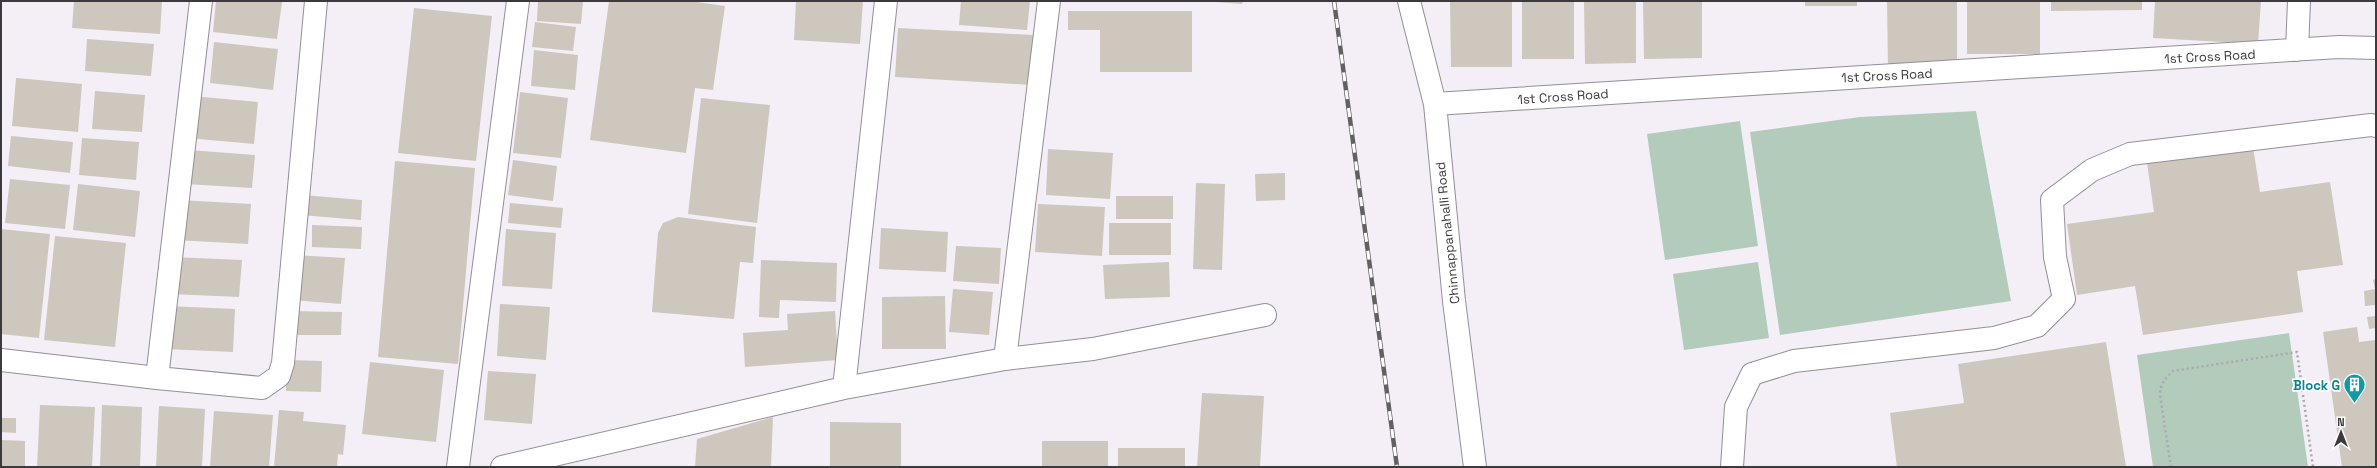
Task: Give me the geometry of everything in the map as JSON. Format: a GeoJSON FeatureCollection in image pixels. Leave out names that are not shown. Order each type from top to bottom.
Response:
{"type":"FeatureCollection","features":[{"type":"Feature","properties":{"kind":"street"},"geometry":{"type":"LineString","coordinates":[[157,378],[200,1]]}},
{"type":"Feature","properties":{"kind":"street"},"geometry":{"type":"LineString","coordinates":[[1,360],[157,378],[262,388],[279,376],[283,363],[316,1]]}},
{"type":"Feature","properties":{"kind":"street"},"geometry":{"type":"LineString","coordinates":[[458,467],[518,1]]}},
{"type":"Feature","properties":{"kind":"street"},"geometry":{"type":"LineString","coordinates":[[844,388],[886,1]]}},
{"type":"Feature","properties":{"kind":"street"},"geometry":{"type":"LineString","coordinates":[[1005,359],[1048,1]]}},
{"type":"Feature","properties":{"kind":"street","name":"Chinnappanahalli Road"},"geometry":{"type":"LineString","coordinates":[[1409,1],[1435,104],[1454,301],[1475,467]]}},
{"type":"Feature","properties":{"kind":"street"},"geometry":{"type":"LineString","coordinates":[[2297,50],[2299,1]]}},
{"type":"Feature","properties":{"kind":"street","name":"1st Cross Road"},"geometry":{"type":"LineString","coordinates":[[1435,104],[2339,47],[2376,48]]}},
{"type":"Feature","properties":{"kind":"street"},"geometry":{"type":"LineString","coordinates":[[1732,467],[1736,407],[1752,374],[1794,361],[1994,338],[2037,326],[2064,299],[2054,257],[2052,200],[2092,170],[2130,154],[2371,125],[2376,126]]}},
{"type":"Feature","properties":{"kind":"street"},"geometry":{"type":"LineString","coordinates":[[507,466],[844,388],[1005,359],[1093,349],[1265,315]]}},
{"type":"Feature","properties":{"kind":"path"},"geometry":{"type":"LineString","coordinates":[[2171,467],[2160,394],[2160,387],[2165,378],[2173,371],[2297,352],[2314,467]]}},
{"type":"Feature","properties":{"kind":"green space"},"geometry":{"type":"Polygon","coordinates":[[[1976,111],[2011,301],[1780,335],[1750,132],[1860,117],[1976,111]]]}},
{"type":"Feature","properties":{"kind":"green space"},"geometry":{"type":"Polygon","coordinates":[[[1740,121],[1758,246],[1665,260],[1647,134],[1740,121]]]}},
{"type":"Feature","properties":{"kind":"green space"},"geometry":{"type":"Polygon","coordinates":[[[1758,262],[1769,338],[1684,350],[1673,274],[1758,262]]]}},
{"type":"Feature","properties":{"kind":"green space"},"geometry":{"type":"Polygon","coordinates":[[[2289,333],[2308,467],[2153,467],[2137,355],[2289,333]]]}},
{"type":"Feature","properties":{"kind":"building"},"geometry":{"type":"Polygon","coordinates":[[[74,1],[162,1],[160,34],[72,28],[74,1]]]}},
{"type":"Feature","properties":{"kind":"building"},"geometry":{"type":"Polygon","coordinates":[[[216,1],[282,2],[277,39],[213,32],[216,1]]]}},
{"type":"Feature","properties":{"kind":"building"},"geometry":{"type":"Polygon","coordinates":[[[538,1],[583,1],[581,24],[537,21],[538,1]]]}},
{"type":"Feature","properties":{"kind":"building"},"geometry":{"type":"Polygon","coordinates":[[[609,1],[690,1],[725,6],[713,90],[695,88],[686,153],[590,140],[609,1]]]}},
{"type":"Feature","properties":{"kind":"building"},"geometry":{"type":"Polygon","coordinates":[[[796,1],[863,1],[860,44],[794,40],[796,1]]]}},
{"type":"Feature","properties":{"kind":"building"},"geometry":{"type":"Polygon","coordinates":[[[961,1],[1030,1],[1027,30],[959,25],[961,1]]]}},
{"type":"Feature","properties":{"kind":"building"},"geometry":{"type":"Polygon","coordinates":[[[1201,1],[1243,1],[1242,4],[1201,1]]]}},
{"type":"Feature","properties":{"kind":"building"},"geometry":{"type":"Polygon","coordinates":[[[1450,1],[1512,1],[1512,67],[1451,67],[1450,1]]]}},
{"type":"Feature","properties":{"kind":"building"},"geometry":{"type":"Polygon","coordinates":[[[1522,1],[1574,1],[1574,59],[1522,59],[1522,1]]]}},
{"type":"Feature","properties":{"kind":"building"},"geometry":{"type":"Polygon","coordinates":[[[1584,1],[1636,1],[1636,63],[1585,64],[1584,1]]]}},
{"type":"Feature","properties":{"kind":"building"},"geometry":{"type":"Polygon","coordinates":[[[1643,1],[1702,1],[1702,58],[1644,59],[1643,1]]]}},
{"type":"Feature","properties":{"kind":"building"},"geometry":{"type":"Polygon","coordinates":[[[1805,1],[1857,1],[1857,6],[1805,6],[1805,1]]]}},
{"type":"Feature","properties":{"kind":"building"},"geometry":{"type":"Polygon","coordinates":[[[1887,1],[1957,1],[1957,67],[1888,68],[1887,1]]]}},
{"type":"Feature","properties":{"kind":"building"},"geometry":{"type":"Polygon","coordinates":[[[1967,1],[2040,1],[2040,54],[1967,54],[1967,1]]]}},
{"type":"Feature","properties":{"kind":"building"},"geometry":{"type":"Polygon","coordinates":[[[2051,1],[2142,1],[2142,10],[2051,11],[2051,1]]]}},
{"type":"Feature","properties":{"kind":"building"},"geometry":{"type":"Polygon","coordinates":[[[2155,1],[2261,1],[2258,44],[2153,38],[2155,1]]]}},
{"type":"Feature","properties":{"kind":"building"},"geometry":{"type":"Polygon","coordinates":[[[414,8],[492,16],[476,161],[398,153],[414,8]]]}},
{"type":"Feature","properties":{"kind":"building"},"geometry":{"type":"Polygon","coordinates":[[[1068,11],[1192,11],[1192,72],[1100,72],[1100,30],[1068,30],[1068,11]]]}},
{"type":"Feature","properties":{"kind":"building"},"geometry":{"type":"Polygon","coordinates":[[[535,22],[576,27],[573,51],[532,47],[535,22]]]}},
{"type":"Feature","properties":{"kind":"building"},"geometry":{"type":"Polygon","coordinates":[[[898,28],[1033,35],[1031,85],[895,77],[898,28]]]}},
{"type":"Feature","properties":{"kind":"building"},"geometry":{"type":"Polygon","coordinates":[[[87,39],[154,44],[151,76],[85,71],[87,39]]]}},
{"type":"Feature","properties":{"kind":"building"},"geometry":{"type":"Polygon","coordinates":[[[214,42],[278,49],[273,90],[210,83],[214,42]]]}},
{"type":"Feature","properties":{"kind":"building"},"geometry":{"type":"Polygon","coordinates":[[[534,50],[578,55],[575,90],[531,86],[534,50]]]}},
{"type":"Feature","properties":{"kind":"building"},"geometry":{"type":"Polygon","coordinates":[[[16,78],[82,84],[78,132],[12,126],[16,78]]]}},
{"type":"Feature","properties":{"kind":"building"},"geometry":{"type":"Polygon","coordinates":[[[95,91],[145,95],[142,132],[92,129],[95,91]]]}},
{"type":"Feature","properties":{"kind":"building"},"geometry":{"type":"Polygon","coordinates":[[[520,92],[568,98],[561,158],[513,153],[520,92]]]}},
{"type":"Feature","properties":{"kind":"building"},"geometry":{"type":"Polygon","coordinates":[[[191,96],[258,102],[254,144],[188,138],[191,96]]]}},
{"type":"Feature","properties":{"kind":"building"},"geometry":{"type":"Polygon","coordinates":[[[701,98],[770,105],[757,223],[688,214],[701,98]]]}},
{"type":"Feature","properties":{"kind":"building"},"geometry":{"type":"Polygon","coordinates":[[[11,136],[73,142],[70,173],[8,166],[11,136]]]}},
{"type":"Feature","properties":{"kind":"building"},"geometry":{"type":"Polygon","coordinates":[[[82,138],[139,142],[136,180],[79,175],[82,138]]]}},
{"type":"Feature","properties":{"kind":"building"},"geometry":{"type":"Polygon","coordinates":[[[2253,147],[2260,192],[2330,182],[2343,265],[2297,271],[2303,312],[2143,335],[2135,286],[2077,295],[2067,224],[2154,212],[2147,163],[2253,147]]]}},
{"type":"Feature","properties":{"kind":"building"},"geometry":{"type":"Polygon","coordinates":[[[1048,149],[1113,153],[1110,199],[1046,195],[1048,149]]]}},
{"type":"Feature","properties":{"kind":"building"},"geometry":{"type":"Polygon","coordinates":[[[189,150],[255,155],[252,188],[186,184],[189,150]]]}},
{"type":"Feature","properties":{"kind":"building"},"geometry":{"type":"Polygon","coordinates":[[[513,160],[557,166],[553,201],[508,195],[513,160]]]}},
{"type":"Feature","properties":{"kind":"building"},"geometry":{"type":"Polygon","coordinates":[[[395,161],[475,168],[458,364],[378,357],[395,161]]]}},
{"type":"Feature","properties":{"kind":"building"},"geometry":{"type":"Polygon","coordinates":[[[1285,173],[1285,200],[1256,201],[1255,174],[1285,173]]]}},
{"type":"Feature","properties":{"kind":"building"},"geometry":{"type":"Polygon","coordinates":[[[10,179],[70,185],[65,229],[5,223],[10,179]]]}},
{"type":"Feature","properties":{"kind":"building"},"geometry":{"type":"Polygon","coordinates":[[[1196,183],[1225,184],[1222,270],[1193,269],[1196,183]]]}},
{"type":"Feature","properties":{"kind":"building"},"geometry":{"type":"Polygon","coordinates":[[[78,184],[140,191],[135,237],[73,230],[78,184]]]}},
{"type":"Feature","properties":{"kind":"building"},"geometry":{"type":"Polygon","coordinates":[[[303,195],[362,200],[361,220],[301,215],[303,195]]]}},
{"type":"Feature","properties":{"kind":"building"},"geometry":{"type":"Polygon","coordinates":[[[1116,196],[1173,196],[1173,219],[1116,219],[1116,196]]]}},
{"type":"Feature","properties":{"kind":"building"},"geometry":{"type":"Polygon","coordinates":[[[179,200],[251,204],[248,244],[176,240],[179,200]]]}},
{"type":"Feature","properties":{"kind":"building"},"geometry":{"type":"Polygon","coordinates":[[[510,203],[563,208],[561,228],[508,223],[510,203]]]}},
{"type":"Feature","properties":{"kind":"building"},"geometry":{"type":"Polygon","coordinates":[[[1038,204],[1105,207],[1102,256],[1035,252],[1038,204]]]}},
{"type":"Feature","properties":{"kind":"building"},"geometry":{"type":"Polygon","coordinates":[[[678,217],[756,227],[753,263],[740,262],[734,319],[652,312],[658,233],[663,223],[678,217]]]}},
{"type":"Feature","properties":{"kind":"building"},"geometry":{"type":"Polygon","coordinates":[[[1109,223],[1171,223],[1171,255],[1109,255],[1109,223]]]}},
{"type":"Feature","properties":{"kind":"building"},"geometry":{"type":"Polygon","coordinates":[[[312,225],[362,227],[361,249],[312,247],[312,225]]]}},
{"type":"Feature","properties":{"kind":"building"},"geometry":{"type":"Polygon","coordinates":[[[881,228],[948,232],[946,272],[879,269],[881,228]]]}},
{"type":"Feature","properties":{"kind":"building"},"geometry":{"type":"Polygon","coordinates":[[[1,229],[50,234],[39,338],[1,334],[1,229]]]}},
{"type":"Feature","properties":{"kind":"building"},"geometry":{"type":"Polygon","coordinates":[[[506,229],[556,233],[552,289],[502,286],[506,229]]]}},
{"type":"Feature","properties":{"kind":"building"},"geometry":{"type":"Polygon","coordinates":[[[55,236],[126,243],[115,347],[44,340],[55,236]]]}},
{"type":"Feature","properties":{"kind":"building"},"geometry":{"type":"Polygon","coordinates":[[[956,246],[1001,248],[999,284],[953,281],[956,246]]]}},
{"type":"Feature","properties":{"kind":"building"},"geometry":{"type":"Polygon","coordinates":[[[295,255],[345,258],[341,304],[292,300],[295,255]]]}},
{"type":"Feature","properties":{"kind":"building"},"geometry":{"type":"Polygon","coordinates":[[[173,257],[242,260],[239,297],[171,294],[173,257]]]}},
{"type":"Feature","properties":{"kind":"building"},"geometry":{"type":"Polygon","coordinates":[[[761,260],[837,263],[836,302],[780,300],[779,318],[759,317],[761,260]]]}},
{"type":"Feature","properties":{"kind":"building"},"geometry":{"type":"Polygon","coordinates":[[[1169,262],[1170,297],[1105,299],[1103,265],[1169,262]]]}},
{"type":"Feature","properties":{"kind":"building"},"geometry":{"type":"Polygon","coordinates":[[[2376,279],[2376,308],[2375,305],[2365,306],[2364,291],[2375,289],[2373,280],[2376,279]]]}},
{"type":"Feature","properties":{"kind":"building"},"geometry":{"type":"Polygon","coordinates":[[[953,289],[993,292],[989,335],[949,332],[953,289]]]}},
{"type":"Feature","properties":{"kind":"building"},"geometry":{"type":"Polygon","coordinates":[[[945,296],[946,349],[882,349],[882,297],[945,296]]]}},
{"type":"Feature","properties":{"kind":"building"},"geometry":{"type":"Polygon","coordinates":[[[500,304],[550,307],[546,360],[497,356],[500,304]]]}},
{"type":"Feature","properties":{"kind":"building"},"geometry":{"type":"Polygon","coordinates":[[[167,306],[235,309],[233,352],[165,349],[167,306]]]}},
{"type":"Feature","properties":{"kind":"building"},"geometry":{"type":"Polygon","coordinates":[[[290,311],[342,312],[341,335],[290,335],[290,311]]]}},
{"type":"Feature","properties":{"kind":"building"},"geometry":{"type":"Polygon","coordinates":[[[835,311],[838,360],[745,367],[743,333],[788,330],[787,314],[835,311]]]}},
{"type":"Feature","properties":{"kind":"building"},"geometry":{"type":"Polygon","coordinates":[[[2376,316],[2376,328],[2369,329],[2367,317],[2376,316]]]}},
{"type":"Feature","properties":{"kind":"building","name":"Block G"},"geometry":{"type":"Polygon","coordinates":[[[2357,327],[2359,342],[2376,340],[2376,467],[2342,467],[2323,332],[2357,327]]]}},
{"type":"Feature","properties":{"kind":"building"},"geometry":{"type":"Polygon","coordinates":[[[2106,342],[2126,467],[1897,467],[1890,413],[1964,403],[1958,364],[2106,342]]]}},
{"type":"Feature","properties":{"kind":"building"},"geometry":{"type":"Polygon","coordinates":[[[287,360],[322,361],[321,392],[286,391],[287,360]]]}},
{"type":"Feature","properties":{"kind":"building"},"geometry":{"type":"Polygon","coordinates":[[[370,362],[444,370],[436,442],[362,434],[370,362]]]}},
{"type":"Feature","properties":{"kind":"building"},"geometry":{"type":"Polygon","coordinates":[[[488,371],[536,374],[532,424],[484,420],[488,371]]]}},
{"type":"Feature","properties":{"kind":"building"},"geometry":{"type":"Polygon","coordinates":[[[1202,393],[1264,396],[1260,467],[1197,467],[1202,393]]]}},
{"type":"Feature","properties":{"kind":"building"},"geometry":{"type":"Polygon","coordinates":[[[40,405],[95,407],[92,467],[37,467],[40,405]]]}},
{"type":"Feature","properties":{"kind":"building"},"geometry":{"type":"Polygon","coordinates":[[[102,405],[142,407],[140,467],[100,467],[102,405]]]}},
{"type":"Feature","properties":{"kind":"building"},"geometry":{"type":"Polygon","coordinates":[[[159,406],[205,409],[202,467],[156,467],[159,406]]]}},
{"type":"Feature","properties":{"kind":"building"},"geometry":{"type":"Polygon","coordinates":[[[279,410],[304,412],[303,421],[346,425],[343,455],[338,454],[337,467],[274,467],[279,410]]]}},
{"type":"Feature","properties":{"kind":"building"},"geometry":{"type":"Polygon","coordinates":[[[214,411],[273,415],[269,467],[210,467],[214,411]]]}},
{"type":"Feature","properties":{"kind":"building"},"geometry":{"type":"Polygon","coordinates":[[[773,417],[771,467],[695,467],[697,439],[773,417]]]}},
{"type":"Feature","properties":{"kind":"building"},"geometry":{"type":"Polygon","coordinates":[[[1,418],[16,418],[16,433],[1,432],[1,418]]]}},
{"type":"Feature","properties":{"kind":"building"},"geometry":{"type":"Polygon","coordinates":[[[830,422],[901,423],[901,467],[830,467],[830,422]]]}},
{"type":"Feature","properties":{"kind":"building"},"geometry":{"type":"Polygon","coordinates":[[[1,440],[25,441],[25,467],[1,467],[1,440]]]}},
{"type":"Feature","properties":{"kind":"building"},"geometry":{"type":"Polygon","coordinates":[[[1042,441],[1108,441],[1108,467],[1042,467],[1042,441]]]}},
{"type":"Feature","properties":{"kind":"building"},"geometry":{"type":"Polygon","coordinates":[[[1118,448],[1185,448],[1185,467],[1118,467],[1118,448]]]}},
{"type":"Feature","properties":{"kind":"railway"},"geometry":{"type":"LineString","coordinates":[[1334,1],[1397,467]]}},
{"type":"Feature","properties":{"kind":"place","name":"Block G"},"geometry":{"type":"Point","coordinates":[2355,404]}}]}
